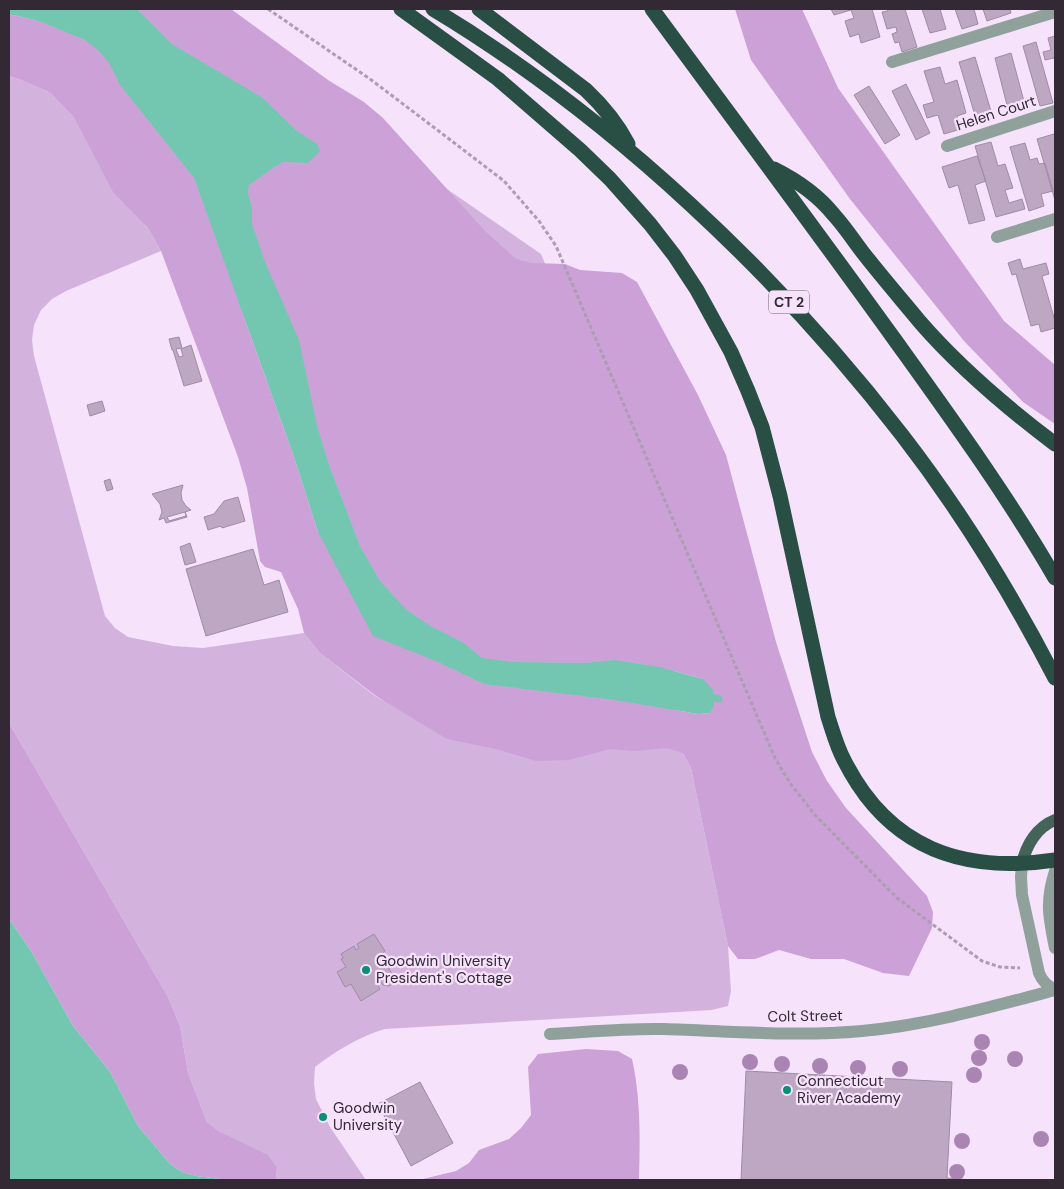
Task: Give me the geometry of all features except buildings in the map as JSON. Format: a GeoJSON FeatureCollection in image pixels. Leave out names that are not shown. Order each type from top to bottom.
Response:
{"type":"FeatureCollection","features":[{"type":"Feature","properties":{"kind":"highway"},"geometry":{"type":"LineString","coordinates":[[401,9],[498,79],[580,150],[624,194],[650,224],[674,255],[697,290],[731,352],[762,427],[780,496],[828,717],[844,760],[862,790],[885,818],[911,838],[928,848],[951,856],[1002,864],[1022,864],[1055,860]]}},
{"type":"Feature","properties":{"kind":"highway","name":"CT 2"},"geometry":{"type":"LineString","coordinates":[[433,9],[478,37],[590,118],[632,152],[713,225],[764,276],[863,386],[908,444],[960,518],[1019,612],[1055,678]]}},
{"type":"Feature","properties":{"kind":"highway"},"geometry":{"type":"LineString","coordinates":[[479,9],[592,96],[611,117],[632,152]]}},
{"type":"Feature","properties":{"kind":"highway"},"geometry":{"type":"LineString","coordinates":[[652,9],[864,298],[972,450],[1018,517],[1055,578]]}},
{"type":"Feature","properties":{"kind":"highway"},"geometry":{"type":"LineString","coordinates":[[768,166],[802,186],[826,206],[920,322],[953,358],[987,389],[1055,444]]}},
{"type":"Feature","properties":{"kind":"main road"},"geometry":{"type":"LineString","coordinates":[[1022,864],[1034,835],[1045,825],[1055,820]]}},
{"type":"Feature","properties":{"kind":"street"},"geometry":{"type":"LineString","coordinates":[[892,62],[1055,12]]}},
{"type":"Feature","properties":{"kind":"street","name":"Helen Court"},"geometry":{"type":"LineString","coordinates":[[947,146],[1055,111]]}},
{"type":"Feature","properties":{"kind":"street"},"geometry":{"type":"LineString","coordinates":[[998,237],[1055,219]]}},
{"type":"Feature","properties":{"kind":"street"},"geometry":{"type":"LineString","coordinates":[[1022,864],[1022,895],[1039,973],[1043,981],[1055,990]]}},
{"type":"Feature","properties":{"kind":"street"},"geometry":{"type":"LineString","coordinates":[[1055,871],[1049,893],[1048,912],[1055,948]]}},
{"type":"Feature","properties":{"kind":"street","name":"Colt Street"},"geometry":{"type":"LineString","coordinates":[[550,1034],[649,1029],[777,1033],[860,1031],[893,1028],[1007,1003],[1055,990]]}},
{"type":"Feature","properties":{"kind":"path"},"geometry":{"type":"LineString","coordinates":[[268,9],[370,79],[504,182],[539,221],[563,260],[775,758],[790,783],[815,815],[897,898],[982,961],[1000,967],[1018,969]]}},
{"type":"Feature","properties":{"kind":"shaded area"},"geometry":{"type":"Polygon","coordinates":[[[9,9],[137,9],[172,44],[263,98],[297,131],[317,144],[320,151],[308,163],[283,162],[249,185],[248,193],[252,208],[252,224],[265,262],[299,340],[317,426],[329,465],[360,546],[380,581],[407,610],[429,625],[464,643],[482,658],[513,662],[584,663],[614,660],[660,667],[703,679],[713,690],[714,706],[710,713],[698,714],[615,700],[484,684],[436,661],[373,636],[318,532],[293,454],[194,178],[120,85],[109,63],[98,50],[85,40],[39,21],[9,14],[9,9]]]}},
{"type":"Feature","properties":{"kind":"shaded area"},"geometry":{"type":"Polygon","coordinates":[[[33,9],[186,9],[541,254],[656,530],[683,753],[691,768],[728,946],[731,991],[728,1006],[712,1010],[385,1029],[357,1040],[315,1067],[314,1083],[316,1099],[330,1127],[366,1180],[276,1180],[277,1168],[207,1122],[188,1073],[180,1026],[168,997],[9,723],[9,76],[51,93],[33,9]],[[149,229],[161,251],[66,291],[52,299],[41,310],[34,325],[32,340],[34,356],[105,616],[115,628],[128,637],[173,646],[203,648],[304,633],[320,653],[384,701],[281,352],[149,229]]]}},
{"type":"Feature","properties":{"kind":"shaded area"},"geometry":{"type":"Polygon","coordinates":[[[137,9],[231,9],[328,80],[364,102],[383,118],[485,231],[516,259],[532,263],[565,264],[580,270],[622,273],[637,282],[698,395],[726,455],[776,642],[812,752],[827,781],[846,808],[927,896],[933,912],[932,928],[909,976],[883,973],[844,959],[811,959],[779,950],[755,959],[738,959],[728,946],[691,768],[683,753],[667,748],[635,751],[610,749],[569,760],[536,761],[496,749],[447,739],[376,696],[320,653],[304,633],[298,609],[281,572],[265,567],[260,561],[247,488],[238,457],[161,251],[148,228],[113,192],[74,117],[51,93],[9,76],[9,14],[39,21],[85,40],[99,50],[109,63],[120,85],[194,178],[293,454],[318,532],[436,661],[484,684],[615,700],[698,714],[710,713],[703,679],[660,667],[614,660],[584,663],[513,662],[482,658],[464,643],[429,625],[407,610],[380,581],[360,546],[329,465],[252,224],[252,208],[248,193],[249,185],[283,162],[308,163],[319,151],[317,144],[297,131],[263,98],[172,44],[137,9]]]}},
{"type":"Feature","properties":{"kind":"shaded area"},"geometry":{"type":"Polygon","coordinates":[[[735,9],[802,9],[838,88],[904,181],[1004,321],[1055,365],[1055,424],[1023,402],[964,341],[850,199],[751,60],[735,9]]]}},
{"type":"Feature","properties":{"kind":"shaded area"},"geometry":{"type":"Polygon","coordinates":[[[9,723],[168,997],[180,1026],[188,1073],[207,1122],[220,1132],[268,1155],[277,1168],[276,1180],[228,1180],[196,1176],[182,1172],[170,1164],[138,1126],[110,1072],[73,1026],[31,951],[9,919],[9,723]]]}},
{"type":"Feature","properties":{"kind":"shaded area"},"geometry":{"type":"Polygon","coordinates":[[[9,919],[31,951],[73,1026],[110,1072],[138,1126],[170,1164],[182,1172],[196,1176],[228,1180],[9,1180],[9,919]]]}},
{"type":"Feature","properties":{"kind":"shaded area"},"geometry":{"type":"Polygon","coordinates":[[[586,1049],[618,1051],[632,1059],[640,1135],[639,1180],[422,1180],[456,1171],[469,1163],[479,1150],[509,1139],[521,1128],[531,1115],[528,1067],[538,1054],[586,1049]]]}},
{"type":"Feature","properties":{"kind":"waterway"},"geometry":{"type":"LineString","coordinates":[[705,695],[719,699]]}},
{"type":"Feature","properties":{"kind":"place","name":"Goodwin University President's Cottage"},"geometry":{"type":"Point","coordinates":[366,970]}},
{"type":"Feature","properties":{"kind":"place","name":"Connecticut River Academy"},"geometry":{"type":"Point","coordinates":[787,1090]}},
{"type":"Feature","properties":{"kind":"place","name":"Goodwin University"},"geometry":{"type":"Point","coordinates":[323,1117]}}]}
